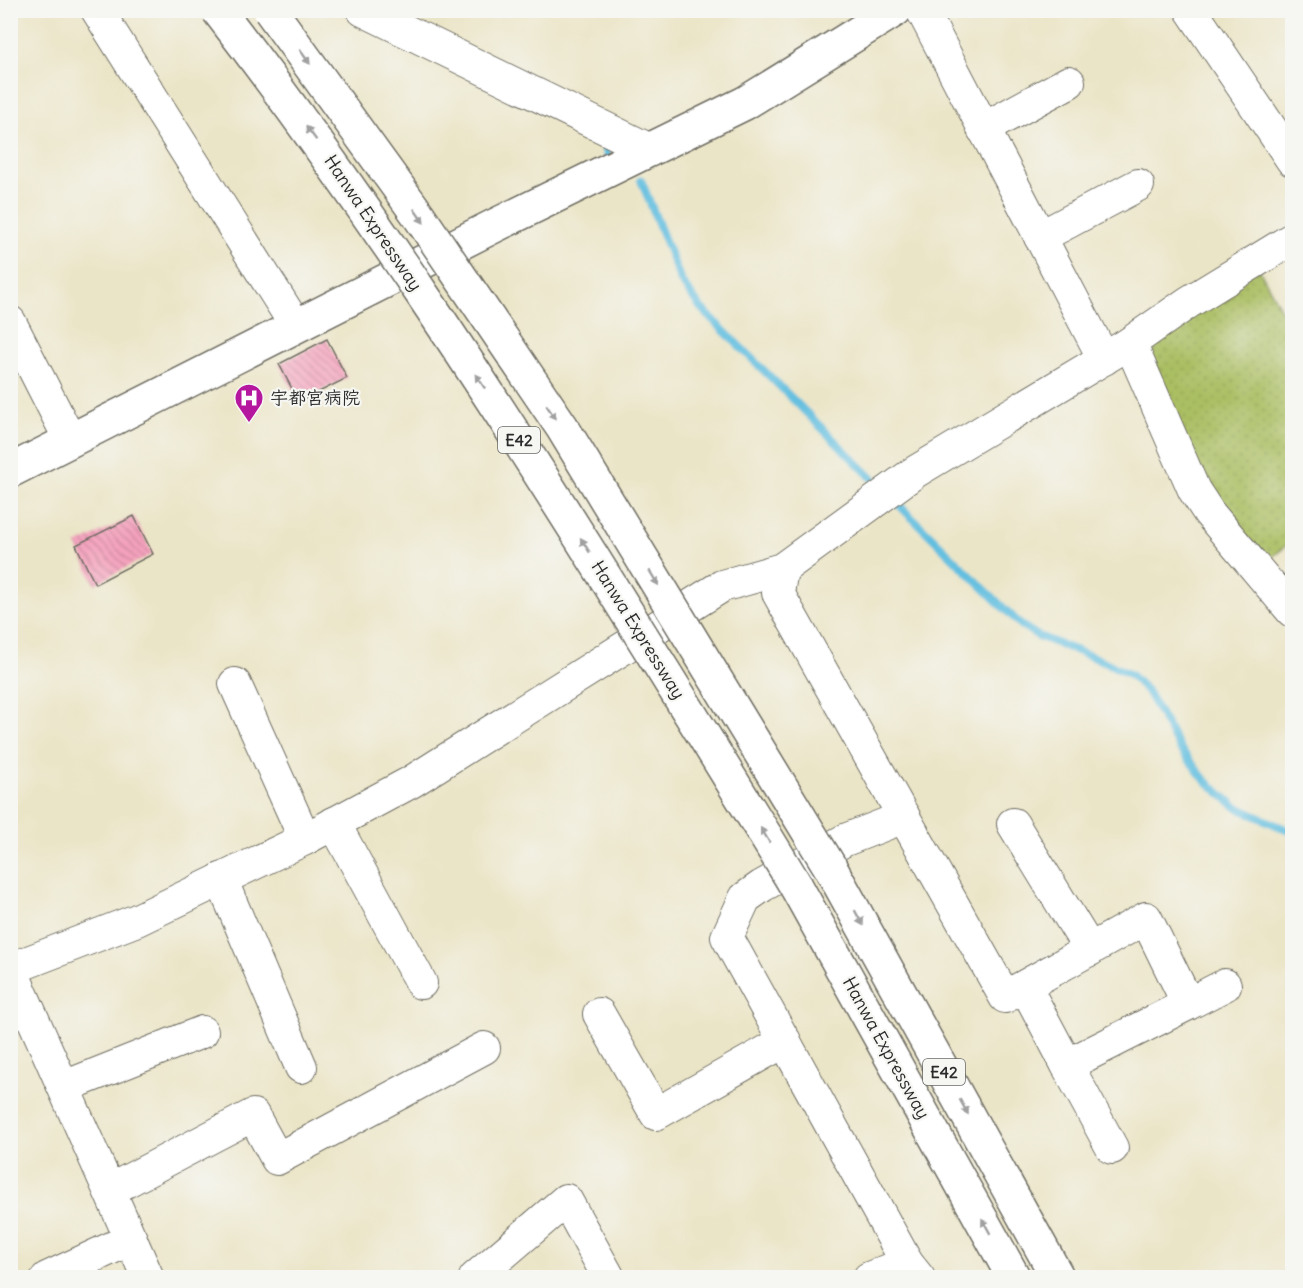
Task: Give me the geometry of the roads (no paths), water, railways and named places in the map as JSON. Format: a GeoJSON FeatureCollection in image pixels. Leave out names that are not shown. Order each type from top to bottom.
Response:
{"type":"FeatureCollection","features":[{"type":"Feature","properties":{"kind":"main road","name":"Hanwa Expressway"},"geometry":{"type":"LineString","coordinates":[[218,10],[331,162],[527,452],[796,886],[1014,1278]]}},
{"type":"Feature","properties":{"kind":"main road","name":"E42"},"geometry":{"type":"LineString","coordinates":[[270,10],[419,216],[562,427],[830,867],[1058,1278]]}},
{"type":"Feature","properties":{"kind":"main road"},"geometry":{"type":"LineString","coordinates":[[10,471],[745,103],[895,10]]}},
{"type":"Feature","properties":{"kind":"street"},"geometry":{"type":"LineString","coordinates":[[97,10],[296,326]]}},
{"type":"Feature","properties":{"kind":"street"},"geometry":{"type":"LineString","coordinates":[[363,10],[650,150]]}},
{"type":"Feature","properties":{"kind":"street"},"geometry":{"type":"LineString","coordinates":[[922,10],[1104,359]]}},
{"type":"Feature","properties":{"kind":"street"},"geometry":{"type":"LineString","coordinates":[[1191,10],[1293,160]]}},
{"type":"Feature","properties":{"kind":"street"},"geometry":{"type":"LineString","coordinates":[[983,129],[1070,82]]}},
{"type":"Feature","properties":{"kind":"street"},"geometry":{"type":"LineString","coordinates":[[1040,237],[1138,185]]}},
{"type":"Feature","properties":{"kind":"street"},"geometry":{"type":"LineString","coordinates":[[148,1278],[11,968],[137,920],[304,839],[411,782],[722,586],[782,569],[915,472],[1130,343],[1189,302],[1293,239]]}},
{"type":"Feature","properties":{"kind":"street"},"geometry":{"type":"LineString","coordinates":[[10,322],[70,440]]}},
{"type":"Feature","properties":{"kind":"street"},"geometry":{"type":"LineString","coordinates":[[1130,343],[1194,490],[1209,513],[1293,611]]}},
{"type":"Feature","properties":{"kind":"street"},"geometry":{"type":"LineString","coordinates":[[782,569],[778,593],[1005,997],[1146,918],[1188,1004]]}},
{"type":"Feature","properties":{"kind":"street"},"geometry":{"type":"LineString","coordinates":[[235,684],[304,839]]}},
{"type":"Feature","properties":{"kind":"street"},"geometry":{"type":"LineString","coordinates":[[869,1278],[913,1270],[727,937],[745,898],[762,886],[845,840],[904,817]]}},
{"type":"Feature","properties":{"kind":"street"},"geometry":{"type":"LineString","coordinates":[[333,823],[421,982]]}},
{"type":"Feature","properties":{"kind":"street"},"geometry":{"type":"LineString","coordinates":[[1014,824],[1090,950]]}},
{"type":"Feature","properties":{"kind":"street"},"geometry":{"type":"LineString","coordinates":[[220,879],[301,1067]]}},
{"type":"Feature","properties":{"kind":"street"},"geometry":{"type":"LineString","coordinates":[[1067,1065],[1226,985]]}},
{"type":"Feature","properties":{"kind":"street"},"geometry":{"type":"LineString","coordinates":[[1025,986],[1112,1148]]}},
{"type":"Feature","properties":{"kind":"street"},"geometry":{"type":"LineString","coordinates":[[599,1014],[656,1114],[785,1041]]}},
{"type":"Feature","properties":{"kind":"street"},"geometry":{"type":"LineString","coordinates":[[64,1087],[202,1032]]}},
{"type":"Feature","properties":{"kind":"street"},"geometry":{"type":"LineString","coordinates":[[110,1190],[253,1115],[277,1159],[484,1048]]}},
{"type":"Feature","properties":{"kind":"street"},"geometry":{"type":"LineString","coordinates":[[475,1278],[566,1200],[609,1278]]}},
{"type":"Feature","properties":{"kind":"street"},"geometry":{"type":"LineString","coordinates":[[47,1278],[131,1239]]}},
{"type":"Feature","properties":{"kind":"waterway"},"geometry":{"type":"LineString","coordinates":[[597,139],[604,142],[608,159]]}},
{"type":"Feature","properties":{"kind":"waterway"},"geometry":{"type":"LineString","coordinates":[[641,180],[681,281],[700,307],[876,482]]}},
{"type":"Feature","properties":{"kind":"waterway"},"geometry":{"type":"LineString","coordinates":[[896,502],[1021,625],[1038,636],[1103,661],[1131,675],[1147,691],[1179,747],[1205,780],[1236,807],[1292,832]]}},
{"type":"Feature","properties":{"kind":"place","name":"宇都宮病院"},"geometry":{"type":"Point","coordinates":[249,424]}}]}
